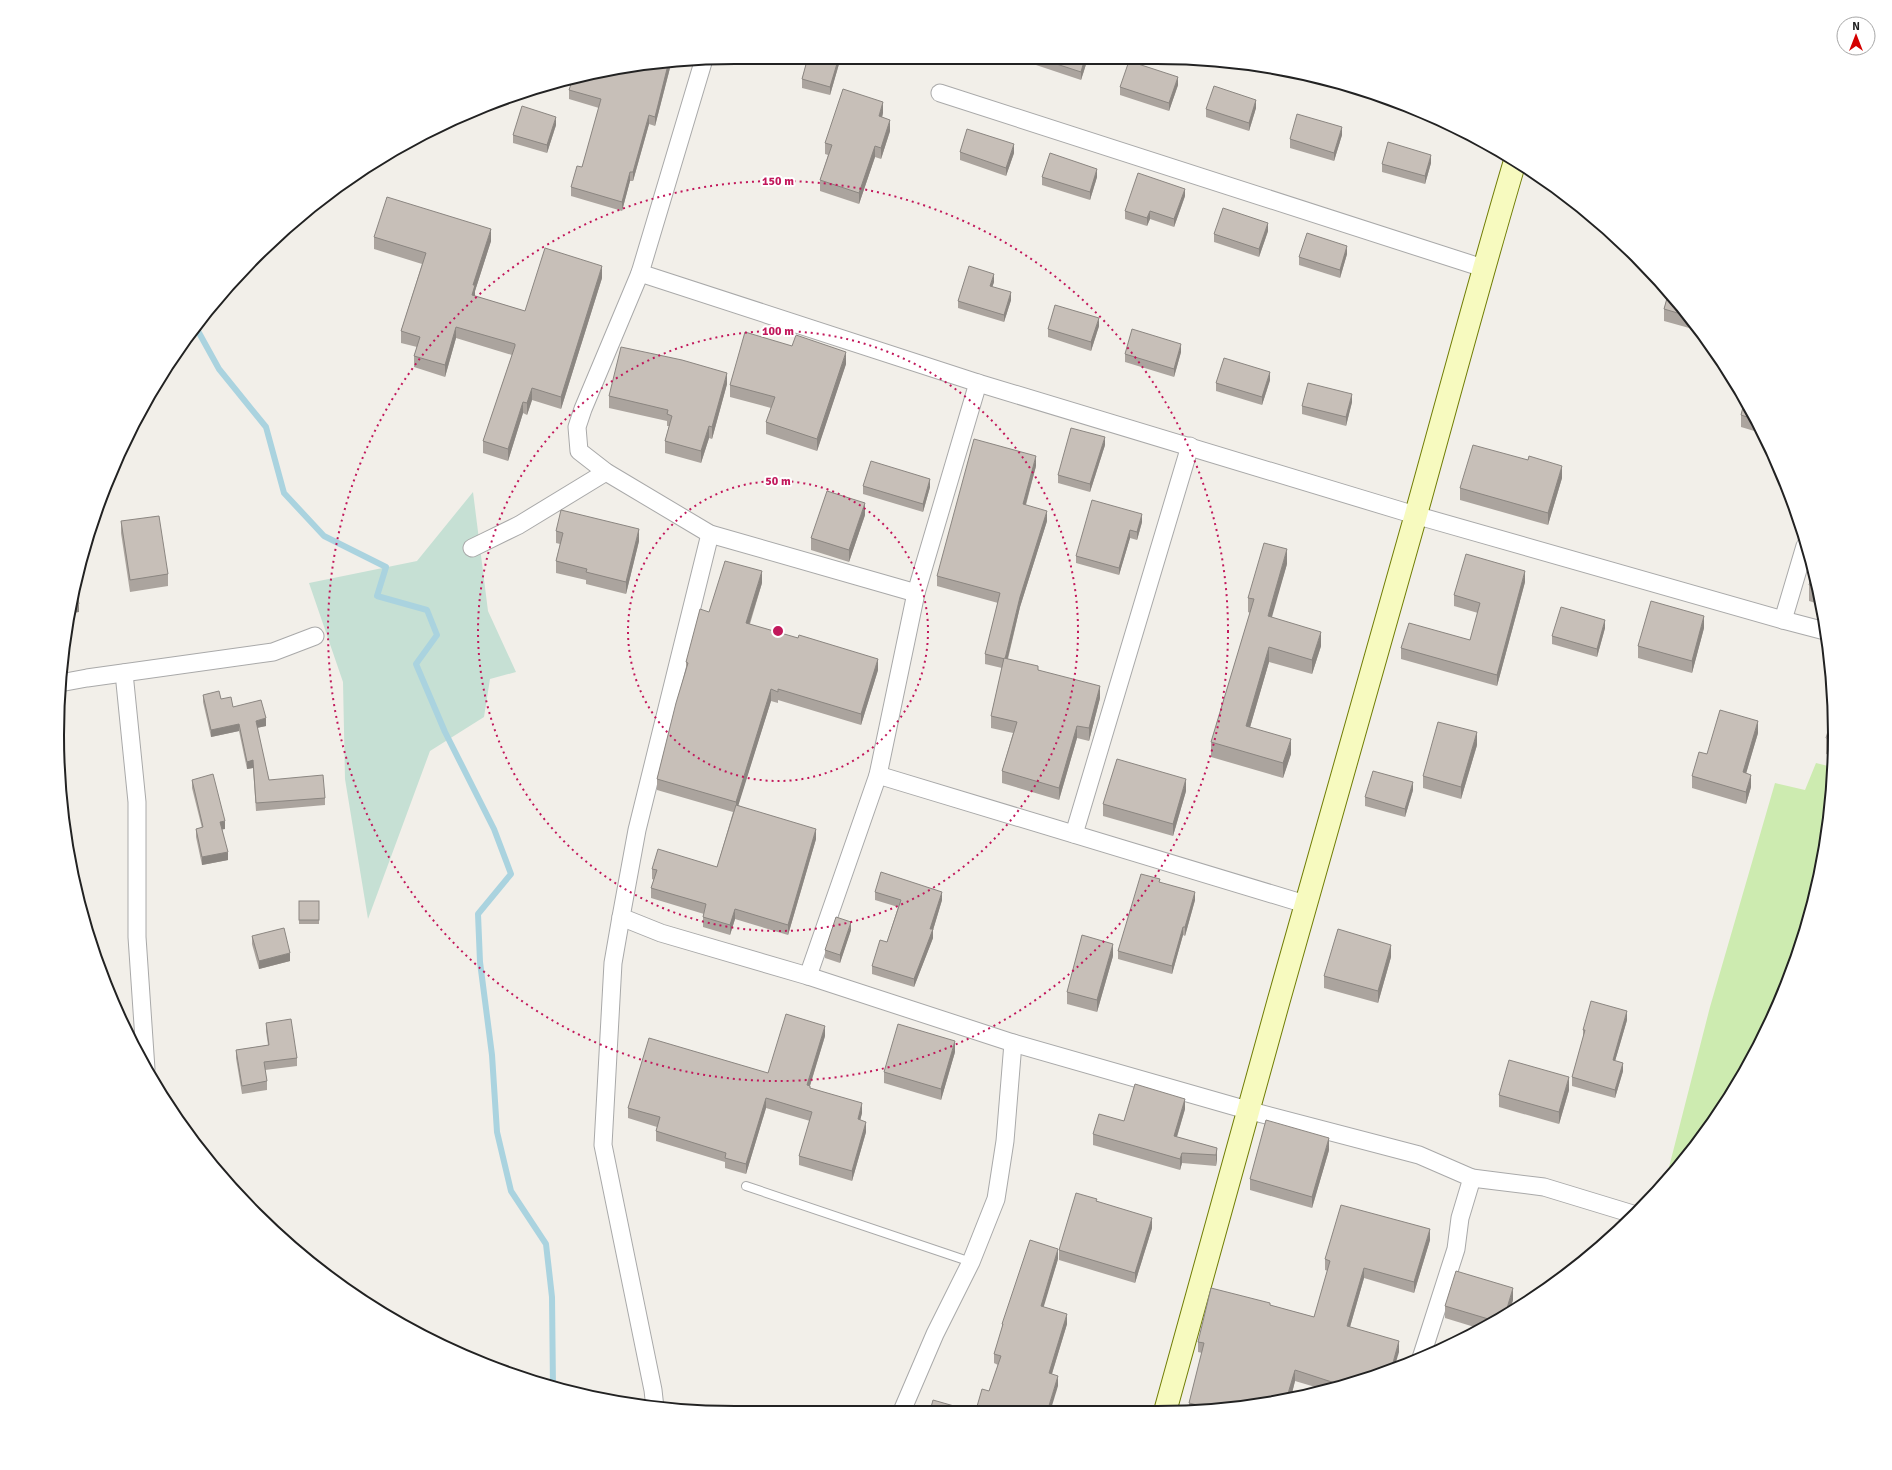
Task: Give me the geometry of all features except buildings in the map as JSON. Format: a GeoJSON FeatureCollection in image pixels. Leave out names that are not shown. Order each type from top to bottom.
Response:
{"type":"FeatureCollection","features":[{"type":"Feature","properties":{"kind":"street"},"geometry":{"type":"LineString","coordinates":[[702,65],[640,273],[583,409],[577,427],[579,451],[606,472],[710,534],[916,593]]}},
{"type":"Feature","properties":{"kind":"street"},"geometry":{"type":"LineString","coordinates":[[940,92],[1483,268]]}},
{"type":"Feature","properties":{"kind":"street"},"geometry":{"type":"LineString","coordinates":[[1167,1406],[1247,1110],[1483,268],[1513,166]]}},
{"type":"Feature","properties":{"kind":"street"},"geometry":{"type":"LineString","coordinates":[[640,273],[978,383],[1415,515],[1819,629]]}},
{"type":"Feature","properties":{"kind":"street"},"geometry":{"type":"LineString","coordinates":[[808,976],[878,775],[916,593],[978,383]]}},
{"type":"Feature","properties":{"kind":"street"},"geometry":{"type":"LineString","coordinates":[[1074,834],[1190,446]]}},
{"type":"Feature","properties":{"kind":"street"},"geometry":{"type":"LineString","coordinates":[[472,548],[519,525],[606,472]]}},
{"type":"Feature","properties":{"kind":"street"},"geometry":{"type":"LineString","coordinates":[[654,1401],[603,1145],[613,963],[638,830],[710,534]]}},
{"type":"Feature","properties":{"kind":"street"},"geometry":{"type":"LineString","coordinates":[[1783,620],[1803,554]]}},
{"type":"Feature","properties":{"kind":"street"},"geometry":{"type":"LineString","coordinates":[[66,682],[273,652],[315,636]]}},
{"type":"Feature","properties":{"kind":"street"},"geometry":{"type":"LineString","coordinates":[[124,673],[137,802],[137,937],[145,1054]]}},
{"type":"Feature","properties":{"kind":"street"},"geometry":{"type":"LineString","coordinates":[[878,775],[1305,904]]}},
{"type":"Feature","properties":{"kind":"street"},"geometry":{"type":"LineString","coordinates":[[621,917],[661,933],[808,976],[1013,1043],[1247,1110],[1419,1156],[1472,1178],[1544,1187],[1627,1212]]}},
{"type":"Feature","properties":{"kind":"street"},"geometry":{"type":"LineString","coordinates":[[904,1406],[935,1334],[971,1262],[996,1199],[1005,1141],[1013,1043]]}},
{"type":"Feature","properties":{"kind":"street"},"geometry":{"type":"LineString","coordinates":[[1422,1351],[1456,1249],[1460,1218],[1472,1178]]}},
{"type":"Feature","properties":{"kind":"lane"},"geometry":{"type":"LineString","coordinates":[[746,1186],[971,1262]]}},
{"type":"Feature","properties":{"kind":"green space"},"geometry":{"type":"Polygon","coordinates":[[[473,492],[488,611],[516,672],[490,679],[484,717],[430,751],[368,919],[345,779],[343,682],[309,583],[417,561],[473,492]]]}},
{"type":"Feature","properties":{"kind":"green space"},"geometry":{"type":"Polygon","coordinates":[[[1816,763],[1827,766],[1822,823],[1815,866],[1805,909],[1792,951],[1777,992],[1759,1032],[1738,1070],[1715,1108],[1669,1167],[1710,1007],[1775,783],[1805,790],[1816,763]]]}},
{"type":"Feature","properties":{"kind":"waterway"},"geometry":{"type":"LineString","coordinates":[[199,333],[219,369],[266,427],[284,493],[324,536],[386,567],[377,596],[427,610],[437,635],[416,664],[445,732],[494,829],[511,874],[478,914],[480,962],[492,1055],[497,1132],[511,1191],[546,1244],[552,1297],[553,1380]]}}]}
